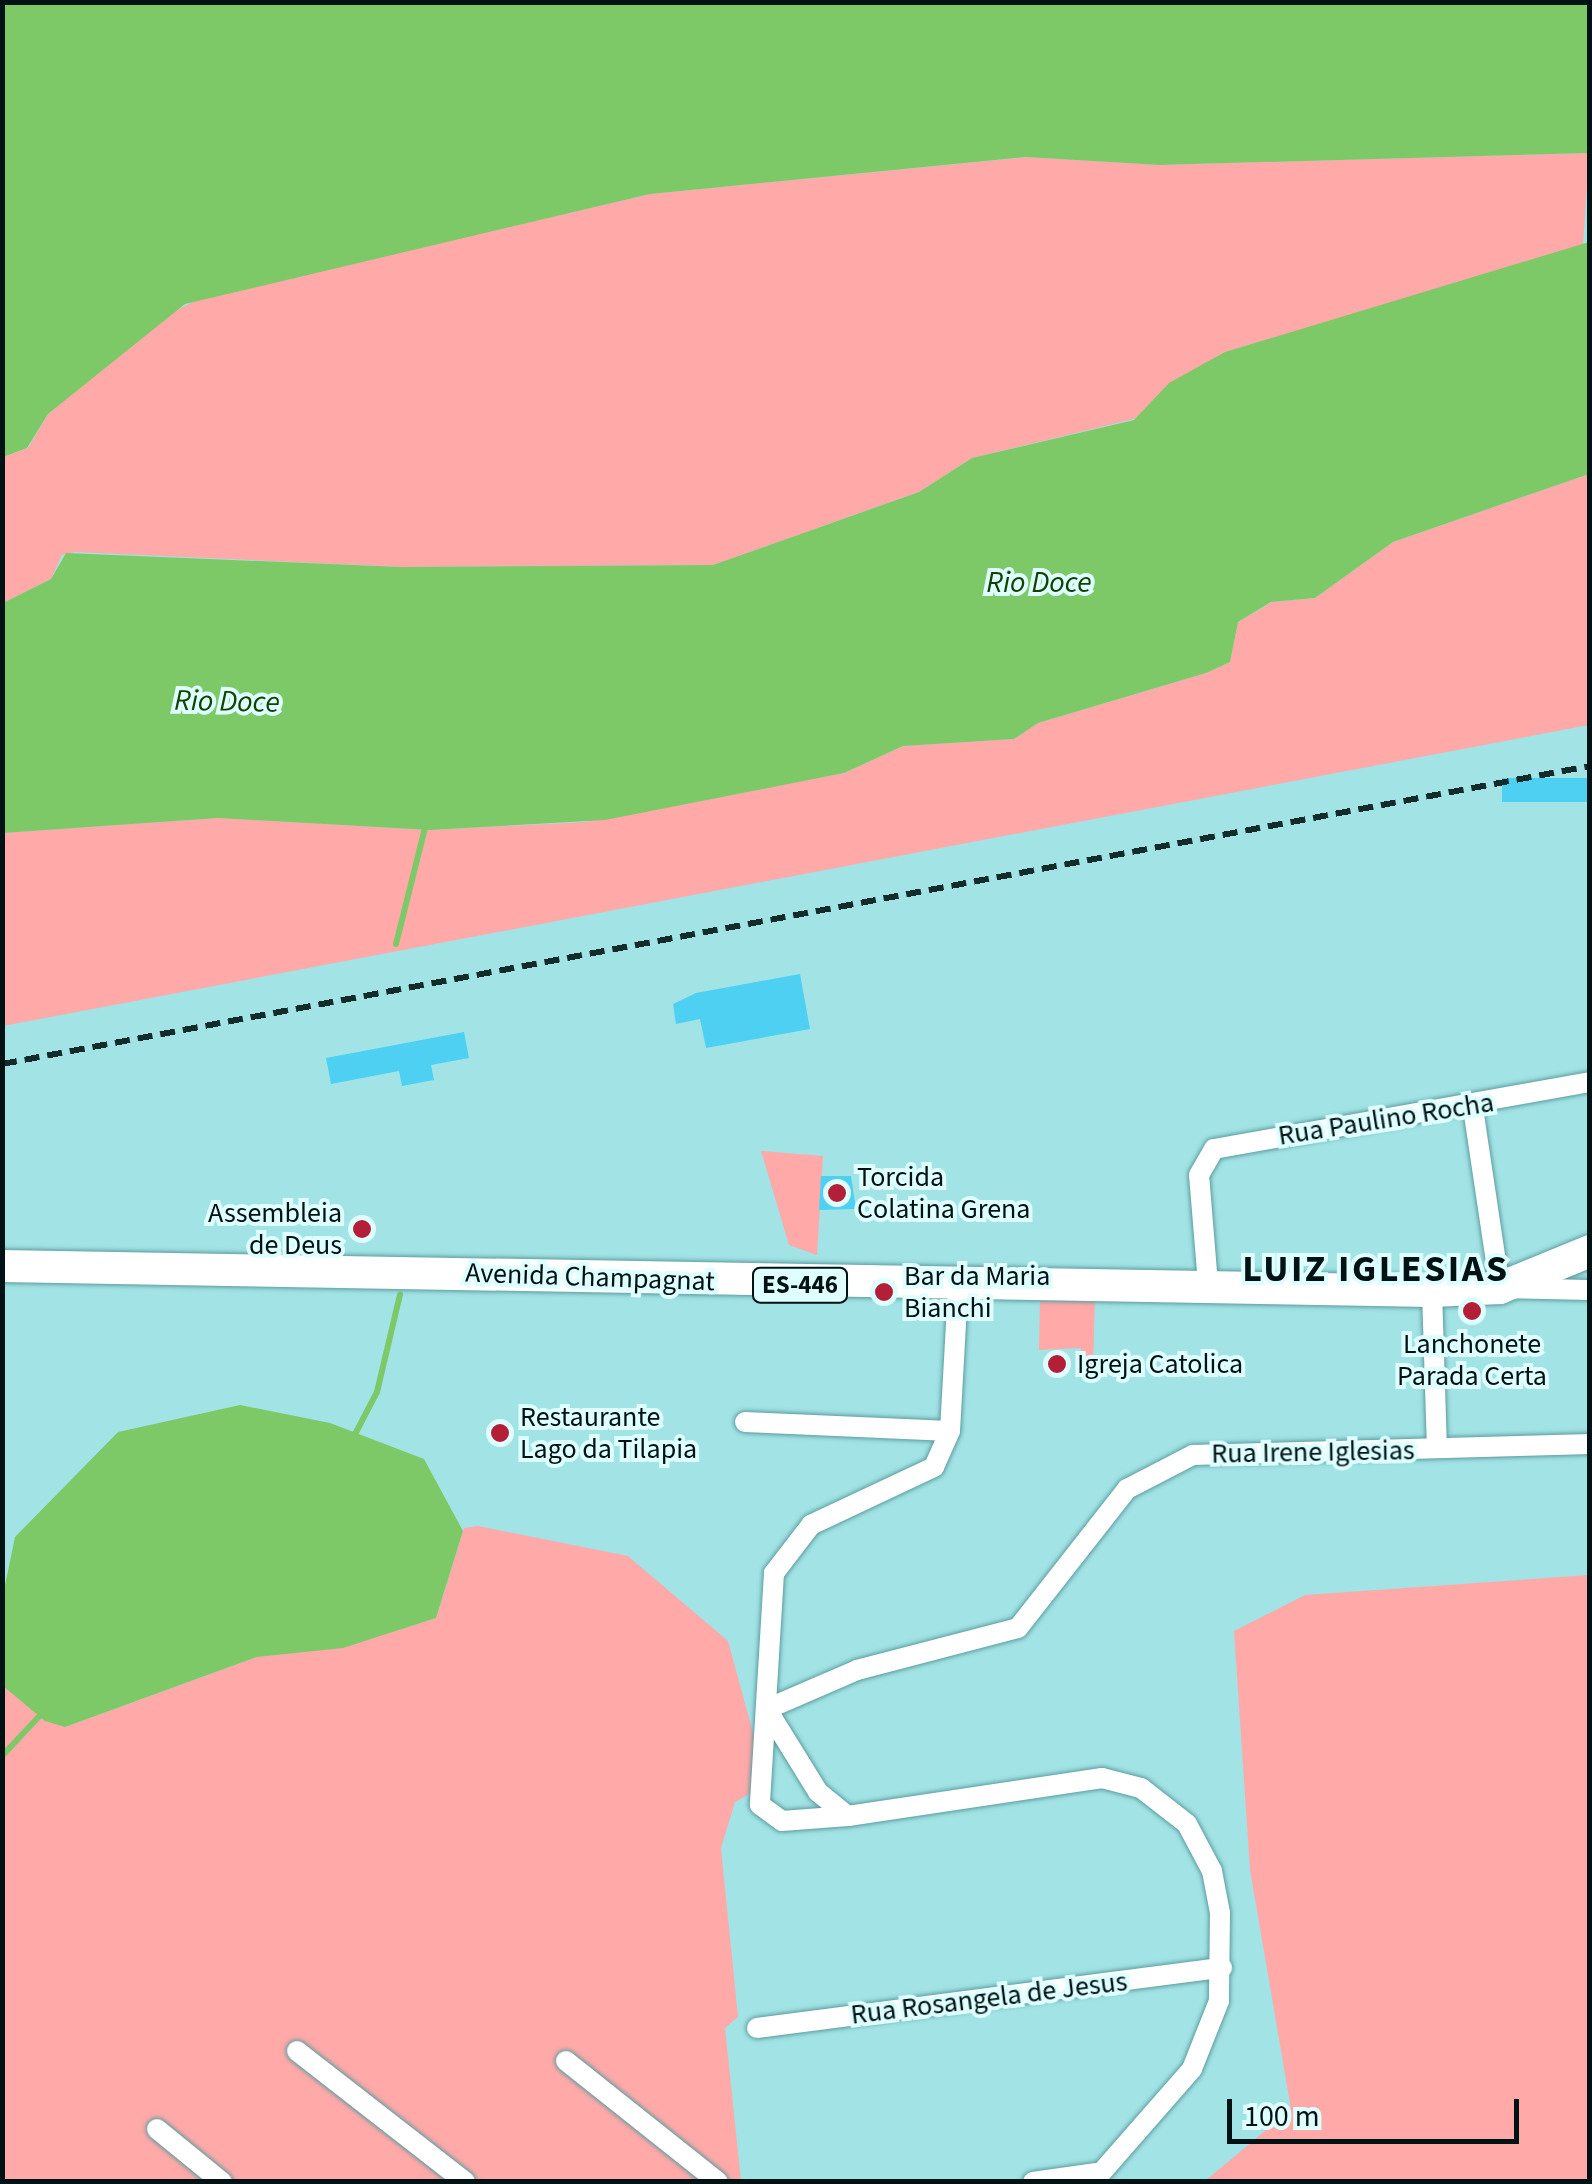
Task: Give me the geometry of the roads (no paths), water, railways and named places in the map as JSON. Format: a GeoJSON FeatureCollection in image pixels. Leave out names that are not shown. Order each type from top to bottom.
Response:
{"type":"FeatureCollection","features":[{"type":"Feature","properties":{"kind":"main road","name":"Avenida Champagnat"},"geometry":{"type":"LineString","coordinates":[[2,1266],[958,1288],[1208,1284],[1432,1291],[1500,1288],[1590,1251]]}},
{"type":"Feature","properties":{"kind":"street","name":"Rua Paulino Rocha"},"geometry":{"type":"LineString","coordinates":[[1208,1284],[1199,1175],[1208,1154],[1238,1140],[1473,1108],[1590,1082]]}},
{"type":"Feature","properties":{"kind":"street"},"geometry":{"type":"LineString","coordinates":[[1473,1108],[1500,1288],[1590,1290]]}},
{"type":"Feature","properties":{"kind":"street"},"geometry":{"type":"LineString","coordinates":[[958,1288],[950,1431],[934,1467],[822,1518],[779,1561],[762,1810],[782,1821],[848,1816],[1072,1778],[1141,1788],[1187,1824],[1212,1871],[1222,1968],[1212,2027],[1192,2069],[1094,2177],[1032,2182]]}},
{"type":"Feature","properties":{"kind":"street"},"geometry":{"type":"LineString","coordinates":[[1432,1291],[1436,1448]]}},
{"type":"Feature","properties":{"kind":"street"},"geometry":{"type":"LineString","coordinates":[[745,1422],[950,1431]]}},
{"type":"Feature","properties":{"kind":"street","name":"Rua Irene Iglesias"},"geometry":{"type":"LineString","coordinates":[[767,1709],[858,1670],[1018,1628],[1127,1489],[1177,1460],[1590,1444]]}},
{"type":"Feature","properties":{"kind":"street"},"geometry":{"type":"LineString","coordinates":[[767,1709],[818,1792],[848,1816]]}},
{"type":"Feature","properties":{"kind":"street","name":"Rua Rosangela de Jesus"},"geometry":{"type":"LineString","coordinates":[[757,2028],[1222,1968]]}},
{"type":"Feature","properties":{"kind":"street"},"geometry":{"type":"LineString","coordinates":[[297,2051],[465,2182]]}},
{"type":"Feature","properties":{"kind":"street"},"geometry":{"type":"LineString","coordinates":[[566,2061],[718,2182]]}},
{"type":"Feature","properties":{"kind":"street"},"geometry":{"type":"LineString","coordinates":[[157,2129],[222,2182]]}},
{"type":"Feature","properties":{"kind":"water"},"geometry":{"type":"Polygon","coordinates":[[[3,2],[1589,3],[1589,153],[1159,165],[1026,157],[650,194],[185,304],[48,414],[27,448],[3,457],[3,2]]]}},
{"type":"Feature","properties":{"kind":"water","name":"Rio Doce"},"geometry":{"type":"Polygon","coordinates":[[[1589,242],[1589,474],[1393,542],[1315,598],[1271,602],[1238,622],[1230,662],[1206,673],[1038,723],[1014,739],[903,746],[844,773],[605,820],[430,830],[218,818],[3,833],[3,603],[51,579],[66,553],[401,567],[713,565],[919,492],[972,458],[1134,420],[1169,383],[1225,352],[1589,242]]]}},
{"type":"Feature","properties":{"kind":"water"},"geometry":{"type":"Polygon","coordinates":[[[240,1405],[330,1423],[424,1459],[463,1531],[436,1618],[343,1648],[257,1657],[65,1727],[45,1721],[3,1686],[3,1595],[15,1537],[118,1432],[240,1405]]]}},
{"type":"Feature","properties":{"kind":"waterway"},"geometry":{"type":"LineString","coordinates":[[396,944],[426,824]]}},
{"type":"Feature","properties":{"kind":"waterway"},"geometry":{"type":"LineString","coordinates":[[352,1440],[377,1392],[400,1295]]}},
{"type":"Feature","properties":{"kind":"waterway"},"geometry":{"type":"LineString","coordinates":[[2,1756],[45,1710]]}},
{"type":"Feature","properties":{"kind":"railway"},"geometry":{"type":"LineString","coordinates":[[2,1064],[1590,766]]}},
{"type":"Feature","properties":{"kind":"place","name":"Torcida Colatina Grena"},"geometry":{"type":"Point","coordinates":[837,1193]}},
{"type":"Feature","properties":{"kind":"place","name":"Assembleia de Deus"},"geometry":{"type":"Point","coordinates":[362,1229]}},
{"type":"Feature","properties":{"kind":"place","name":"Bar da Maria Bianchi"},"geometry":{"type":"Point","coordinates":[884,1292]}},
{"type":"Feature","properties":{"kind":"place","name":"Lanchonete Parada Certa"},"geometry":{"type":"Point","coordinates":[1472,1311]}},
{"type":"Feature","properties":{"kind":"place","name":"Igreja Catolica"},"geometry":{"type":"Point","coordinates":[1057,1364]}},
{"type":"Feature","properties":{"kind":"place","name":"Restaurante Lago da Tilapia"},"geometry":{"type":"Point","coordinates":[500,1433]}},
{"type":"Feature","properties":{"kind":"district","name":"LUIZ IGLESIAS"},"geometry":{"type":"Point","coordinates":[1376,1270]}}]}
